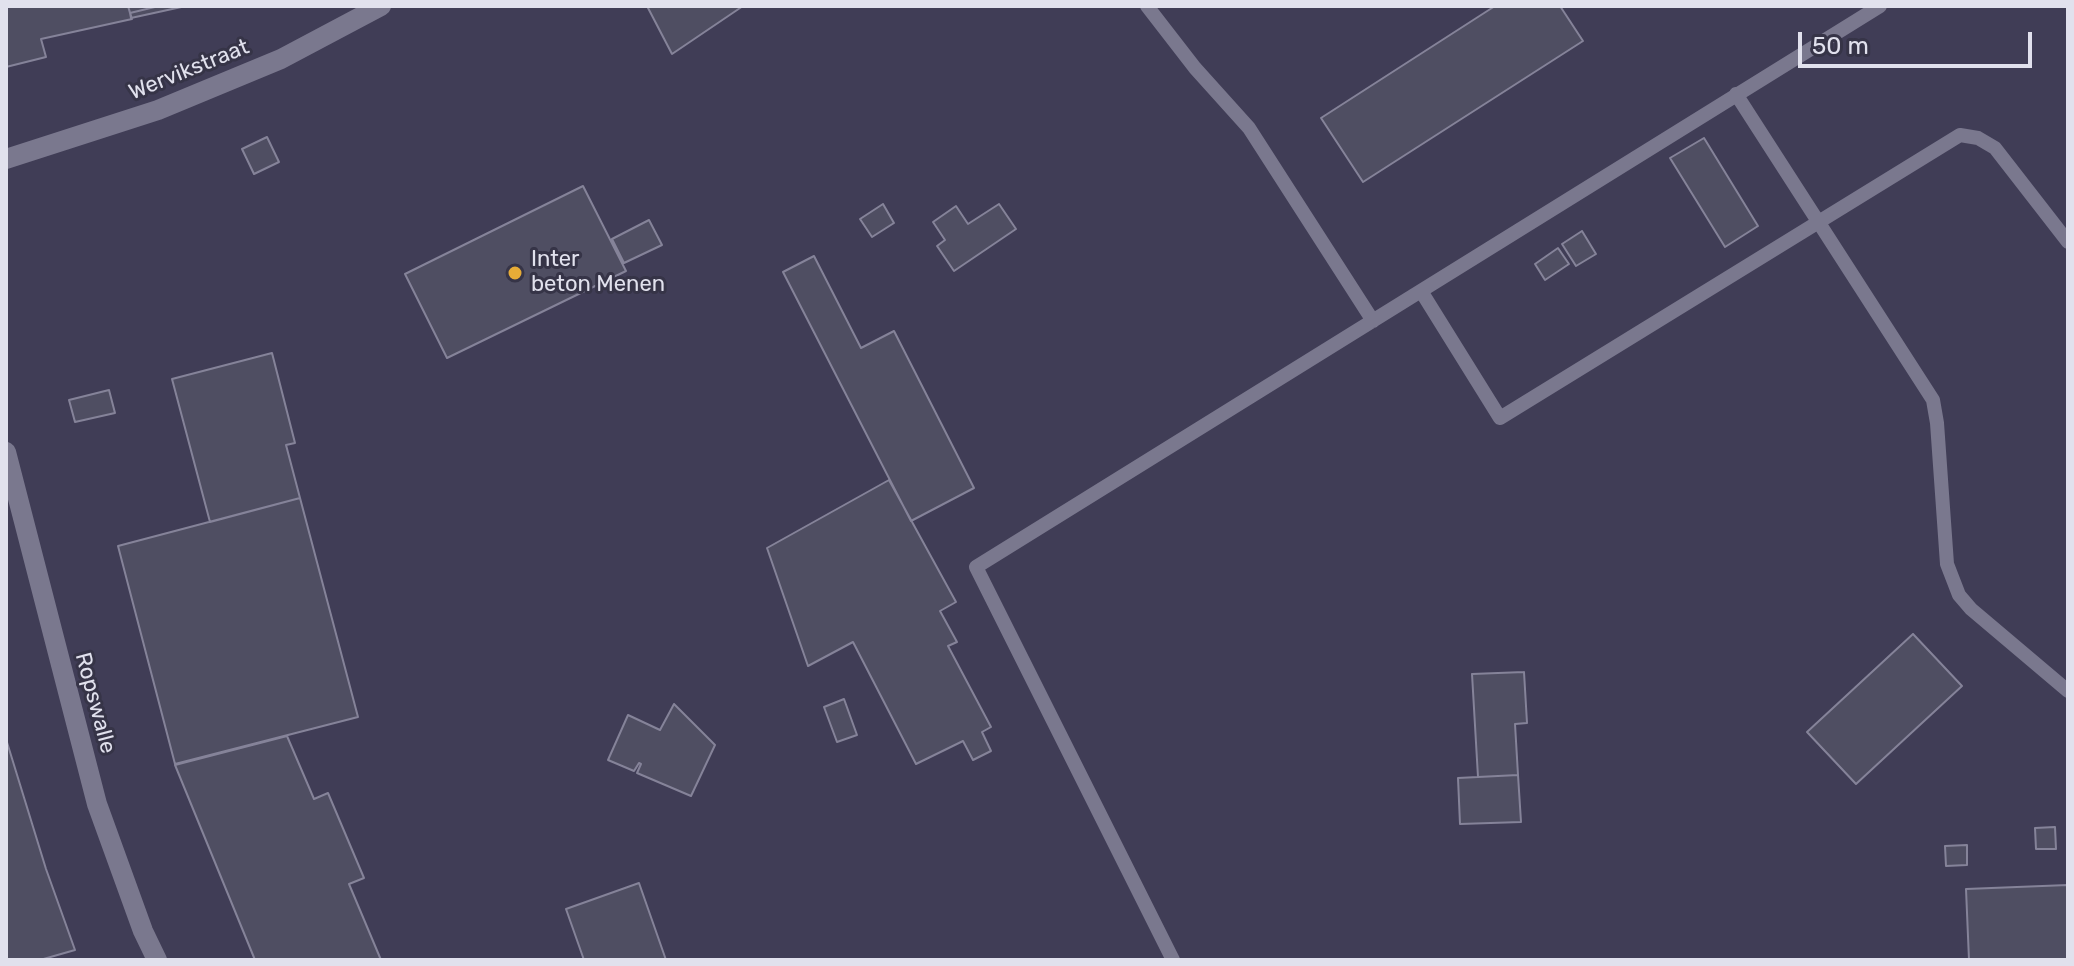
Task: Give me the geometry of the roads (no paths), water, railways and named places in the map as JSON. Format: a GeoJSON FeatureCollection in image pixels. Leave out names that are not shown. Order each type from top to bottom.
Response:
{"type":"FeatureCollection","features":[{"type":"Feature","properties":{"kind":"street","name":"Wervikstraat"},"geometry":{"type":"LineString","coordinates":[[6,159],[158,110],[281,59],[381,6]]}},
{"type":"Feature","properties":{"kind":"street","name":"Ropswalle"},"geometry":{"type":"LineString","coordinates":[[6,452],[97,804],[143,931],[157,960]]}},
{"type":"Feature","properties":{"kind":"lane"},"geometry":{"type":"LineString","coordinates":[[1147,6],[1195,68],[1249,128],[1373,321]]}},
{"type":"Feature","properties":{"kind":"lane"},"geometry":{"type":"LineString","coordinates":[[1173,960],[976,567],[1880,6]]}},
{"type":"Feature","properties":{"kind":"lane"},"geometry":{"type":"LineString","coordinates":[[1736,94],[1933,400],[1951,582],[1971,609],[2068,691]]}},
{"type":"Feature","properties":{"kind":"lane"},"geometry":{"type":"LineString","coordinates":[[1421,291],[1500,418],[1952,138],[1968,135],[1995,148],[2068,242]]}},
{"type":"Feature","properties":{"kind":"place","name":"Inter beton Menen"},"geometry":{"type":"Point","coordinates":[515,273]}}]}
